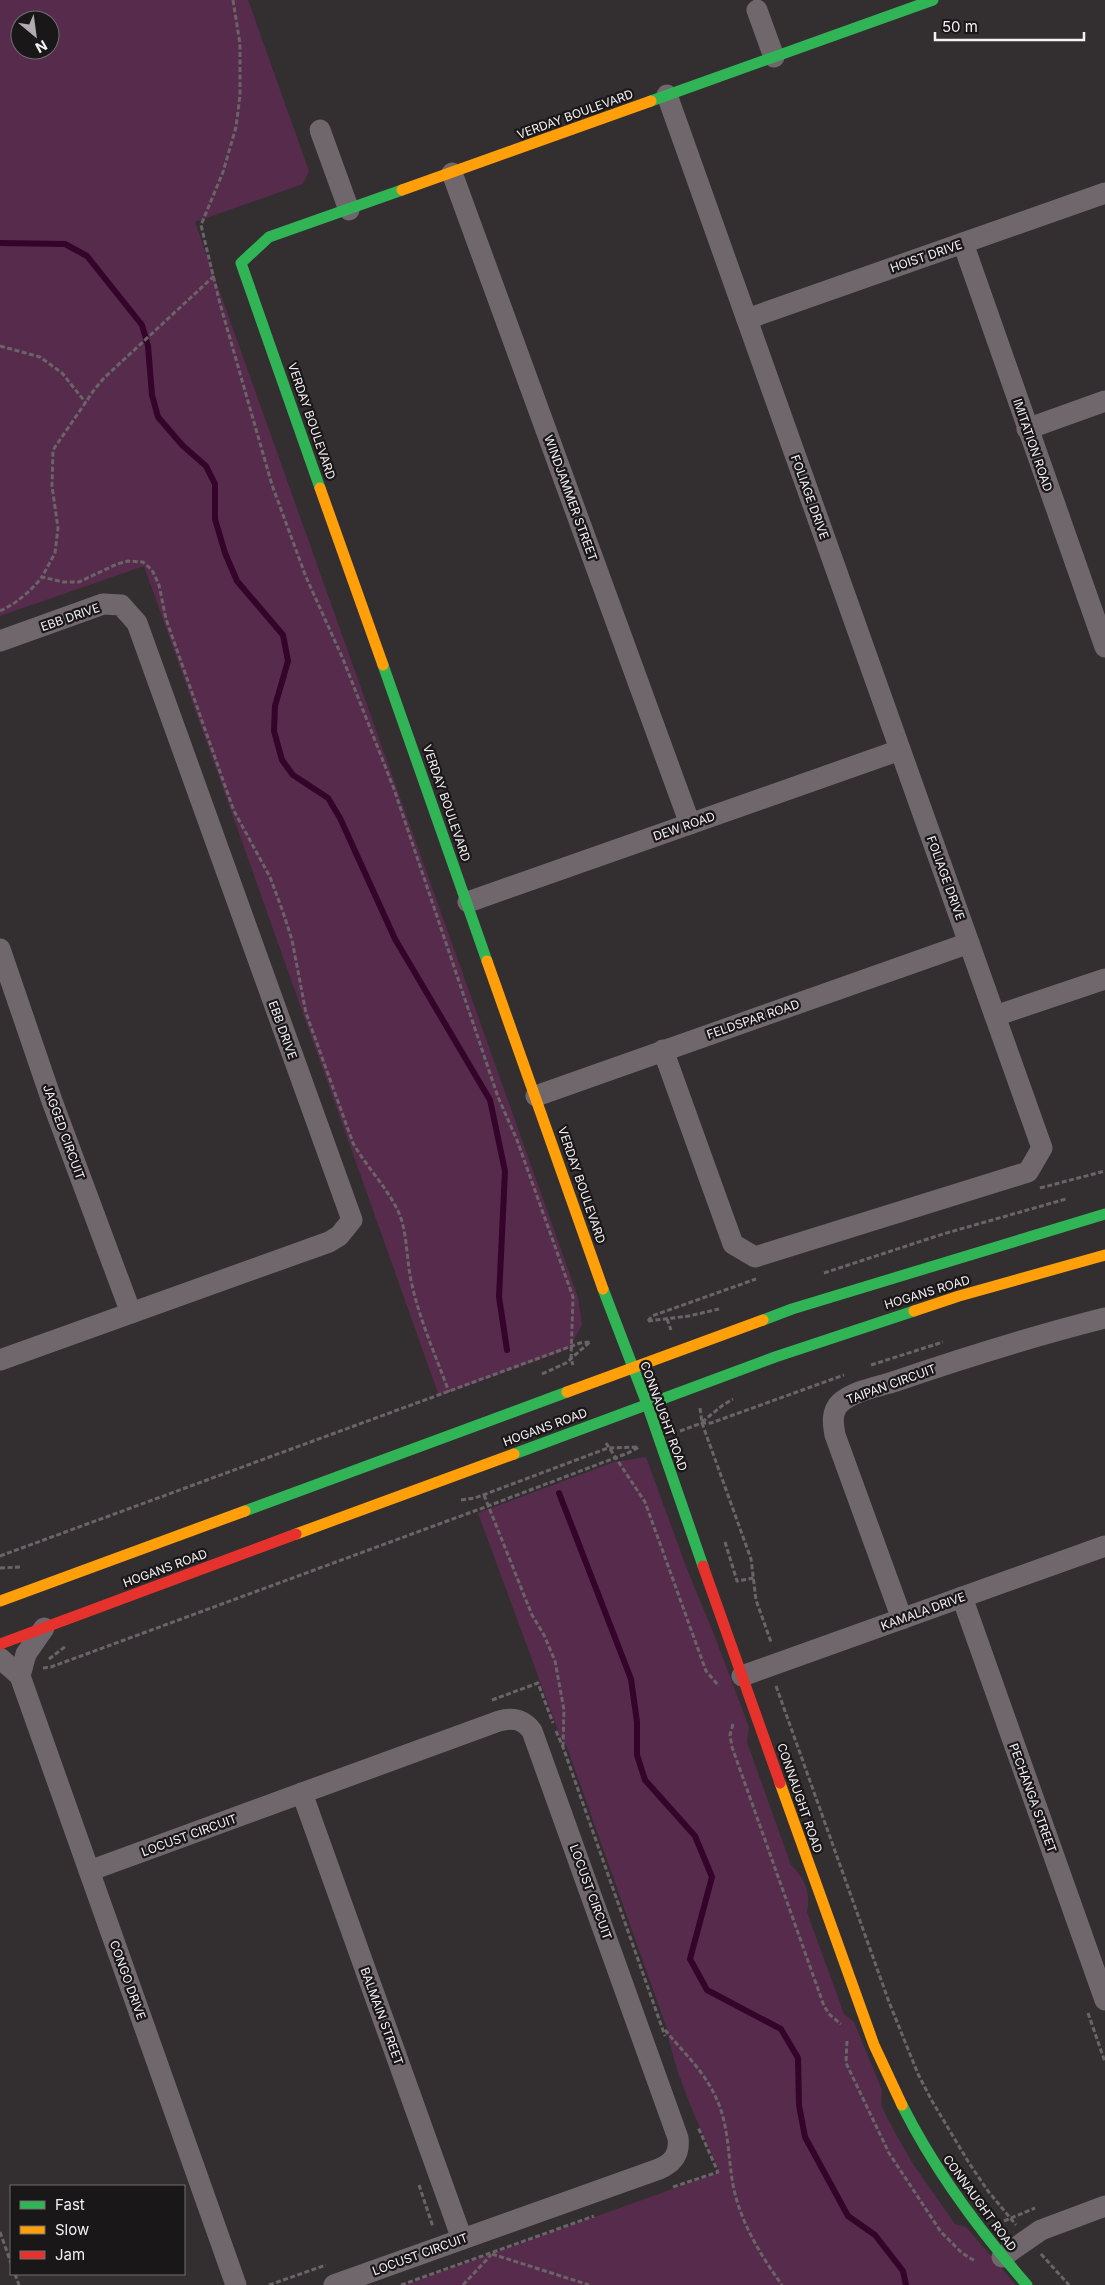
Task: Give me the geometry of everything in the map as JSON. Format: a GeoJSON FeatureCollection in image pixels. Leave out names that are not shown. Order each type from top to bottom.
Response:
{"type":"FeatureCollection","features":[{"type":"Feature","properties":{"kind":"street","name":"VERDAY BOULEVARD"},"geometry":{"type":"LineString","coordinates":[[604,1289],[241,263],[269,237],[934,0]]}},
{"type":"Feature","properties":{"kind":"street"},"geometry":{"type":"LineString","coordinates":[[757,10],[774,57]]}},
{"type":"Feature","properties":{"kind":"street","name":"FOLIAGE DRIVE"},"geometry":{"type":"LineString","coordinates":[[663,1050],[733,1244],[755,1257],[1028,1172],[1042,1148],[668,95]]}},
{"type":"Feature","properties":{"kind":"street"},"geometry":{"type":"LineString","coordinates":[[320,130],[349,210]]}},
{"type":"Feature","properties":{"kind":"street","name":"WINDJAMMER STREET"},"geometry":{"type":"LineString","coordinates":[[452,173],[690,824]]}},
{"type":"Feature","properties":{"kind":"street","name":"HOIST DRIVE"},"geometry":{"type":"LineString","coordinates":[[747,319],[1105,193]]}},
{"type":"Feature","properties":{"kind":"street","name":"IMITATION ROAD"},"geometry":{"type":"LineString","coordinates":[[963,243],[1105,647]]}},
{"type":"Feature","properties":{"kind":"street"},"geometry":{"type":"LineString","coordinates":[[1027,429],[1105,402]]}},
{"type":"Feature","properties":{"kind":"street","name":"EBB DRIVE"},"geometry":{"type":"LineString","coordinates":[[0,642],[103,604],[121,605],[137,622],[352,1220],[339,1236],[329,1242],[0,1360]]}},
{"type":"Feature","properties":{"kind":"street","name":"DEW ROAD"},"geometry":{"type":"LineString","coordinates":[[468,902],[900,750]]}},
{"type":"Feature","properties":{"kind":"street","name":"FELDSPAR ROAD"},"geometry":{"type":"LineString","coordinates":[[536,1096],[969,943]]}},
{"type":"Feature","properties":{"kind":"street","name":"JAGGED CIRCUIT"},"geometry":{"type":"LineString","coordinates":[[0,948],[52,1101],[131,1314]]}},
{"type":"Feature","properties":{"kind":"street"},"geometry":{"type":"LineString","coordinates":[[995,1016],[1105,979]]}},
{"type":"Feature","properties":{"kind":"street","name":"HOGANS ROAD"},"geometry":{"type":"LineString","coordinates":[[0,1601],[792,1309],[1105,1214]]}},
{"type":"Feature","properties":{"kind":"street","name":"HOGANS ROAD"},"geometry":{"type":"LineString","coordinates":[[0,1644],[693,1387],[871,1324],[1035,1274],[1105,1255]]}},
{"type":"Feature","properties":{"kind":"street","name":"CONNAUGHT ROAD"},"geometry":{"type":"LineString","coordinates":[[604,1289],[618,1332],[647,1404],[857,2002],[887,2076],[902,2109],[936,2167],[1002,2257],[1027,2285]]}},
{"type":"Feature","properties":{"kind":"street","name":"TAIPAN CIRCUIT"},"geometry":{"type":"LineString","coordinates":[[902,1619],[835,1435],[833,1421],[835,1410],[845,1399],[891,1382],[962,1359],[1105,1318]]}},
{"type":"Feature","properties":{"kind":"street","name":"KAMALA DRIVE"},"geometry":{"type":"LineString","coordinates":[[742,1676],[1105,1546]]}},
{"type":"Feature","properties":{"kind":"street","name":"PECHANGA STREET"},"geometry":{"type":"LineString","coordinates":[[962,1597],[1105,2000]]}},
{"type":"Feature","properties":{"kind":"street"},"geometry":{"type":"LineString","coordinates":[[20,1676],[26,1654],[44,1628]]}},
{"type":"Feature","properties":{"kind":"street","name":"CONGO DRIVE"},"geometry":{"type":"LineString","coordinates":[[0,1658],[20,1676],[236,2285]]}},
{"type":"Feature","properties":{"kind":"street","name":"LOCUST CIRCUIT"},"geometry":{"type":"LineString","coordinates":[[89,1871],[506,1719],[523,1721],[528,1725],[535,1737],[669,2112],[678,2138],[678,2150],[672,2161],[659,2170],[334,2285]]}},
{"type":"Feature","properties":{"kind":"street","name":"BALMAIN STREET"},"geometry":{"type":"LineString","coordinates":[[302,1793],[454,2220],[471,2236]]}},
{"type":"Feature","properties":{"kind":"street"},"geometry":{"type":"LineString","coordinates":[[1002,2257],[1027,2238],[1052,2225],[1105,2206]]}},
{"type":"Feature","properties":{"kind":"path"},"geometry":{"type":"LineString","coordinates":[[232,0],[240,44],[240,96],[236,128],[223,172],[201,225],[272,485],[306,576],[343,659],[394,789],[498,1097],[517,1140],[573,1297],[571,1359],[582,1386]]}},
{"type":"Feature","properties":{"kind":"path"},"geometry":{"type":"LineString","coordinates":[[94,390],[104,378],[214,276]]}},
{"type":"Feature","properties":{"kind":"path"},"geometry":{"type":"LineString","coordinates":[[0,346],[40,356],[62,373],[86,403]]}},
{"type":"Feature","properties":{"kind":"path"},"geometry":{"type":"LineString","coordinates":[[0,610],[11,606],[32,589],[42,577]]}},
{"type":"Feature","properties":{"kind":"path"},"geometry":{"type":"LineString","coordinates":[[667,1319],[679,1351]]}},
{"type":"Feature","properties":{"kind":"path"},"geometry":{"type":"LineString","coordinates":[[0,1556],[572,1346],[591,1342]]}},
{"type":"Feature","properties":{"kind":"path"},"geometry":{"type":"LineString","coordinates":[[693,1387],[702,1423],[751,1559],[756,1600],[771,1642]]}},
{"type":"Feature","properties":{"kind":"path"},"geometry":{"type":"LineString","coordinates":[[597,1423],[615,1458],[645,1502],[706,1671],[722,1689]]}},
{"type":"Feature","properties":{"kind":"path"},"geometry":{"type":"LineString","coordinates":[[40,1668],[51,1667],[488,1506],[615,1458],[638,1447]]}},
{"type":"Feature","properties":{"kind":"path"},"geometry":{"type":"LineString","coordinates":[[484,1495],[532,1615],[544,1635],[555,1661],[564,1710],[563,1747],[663,2029],[705,2078],[718,2101],[725,2130],[735,2195],[750,2235],[782,2285]]}},
{"type":"Feature","properties":{"kind":"path"},"geometry":{"type":"LineString","coordinates":[[725,1542],[738,1581],[754,1578]]}},
{"type":"Feature","properties":{"kind":"path"},"geometry":{"type":"LineString","coordinates":[[749,1696],[777,1686],[889,2002],[918,2074],[932,2101],[988,2191],[1069,2285]]}},
{"type":"Feature","properties":{"kind":"path"},"geometry":{"type":"LineString","coordinates":[[424,2230],[454,2220]]}},
{"type":"Feature","properties":{"kind":"path"},"geometry":{"type":"LineString","coordinates":[[0,2232],[10,2260]]}},
{"type":"Feature","properties":{"kind":"path"},"geometry":{"type":"LineString","coordinates":[[471,2236],[492,2254],[589,2285]]}},
{"type":"Feature","properties":{"kind":"path"},"geometry":{"type":"LineString","coordinates":[[463,2285],[492,2254]]}},
{"type":"Feature","properties":{"kind":"path"},"geometry":{"type":"LineString","coordinates":[[270,2285],[333,2262]]}},
{"type":"Feature","properties":{"kind":"shaded area"},"geometry":{"type":"Polygon","coordinates":[[[0,0],[248,0],[309,171],[303,184],[195,222],[578,1297],[582,1325],[569,1349],[439,1396],[144,566],[0,616],[0,0]]]}},
{"type":"Feature","properties":{"kind":"shaded area"},"geometry":{"type":"Polygon","coordinates":[[[646,1457],[687,1569],[749,1727],[747,1742],[791,1865],[800,1875],[806,1886],[808,1898],[807,1912],[844,2014],[854,2022],[882,2090],[881,2105],[913,2164],[955,2224],[966,2227],[1016,2285],[405,2285],[720,2172],[682,2083],[667,2029],[567,1747],[560,1736],[478,1513],[614,1462],[646,1457]]]}},
{"type":"Feature","properties":{"kind":"waterway"},"geometry":{"type":"LineString","coordinates":[[0,243],[65,244],[87,256],[142,325],[148,346],[152,395],[158,417],[183,446],[206,466],[215,484],[215,519],[225,553],[237,581],[283,635],[288,661],[275,706],[274,731],[282,760],[293,775],[328,798],[340,818],[395,939],[490,1100],[505,1171],[499,1297],[507,1350]]}},
{"type":"Feature","properties":{"kind":"waterway"},"geometry":{"type":"LineString","coordinates":[[559,1493],[631,1679],[637,1722],[637,1755],[645,1780],[695,1836],[712,1877],[690,1959],[707,1990],[781,2029],[798,2058],[799,2105],[805,2137],[848,2216],[875,2235],[903,2271],[906,2285]]}},
{"type":"Feature","properties":{"kind":"traffic: fast"},"geometry":{"type":"LineString","coordinates":[[651,101],[933,0]]}},
{"type":"Feature","properties":{"kind":"traffic: fast"},"geometry":{"type":"LineString","coordinates":[[320,488],[241,263],[269,237],[402,190]]}},
{"type":"Feature","properties":{"kind":"traffic: fast"},"geometry":{"type":"LineString","coordinates":[[383,665],[487,961]]}},
{"type":"Feature","properties":{"kind":"traffic: fast"},"geometry":{"type":"LineString","coordinates":[[763,1320],[792,1309],[1105,1214]]}},
{"type":"Feature","properties":{"kind":"traffic: fast"},"geometry":{"type":"LineString","coordinates":[[603,1289],[647,1404],[703,1566]]}},
{"type":"Feature","properties":{"kind":"traffic: fast"},"geometry":{"type":"LineString","coordinates":[[514,1454],[775,1357],[914,1311]]}},
{"type":"Feature","properties":{"kind":"traffic: fast"},"geometry":{"type":"LineString","coordinates":[[245,1511],[567,1392]]}},
{"type":"Feature","properties":{"kind":"traffic: fast"},"geometry":{"type":"LineString","coordinates":[[902,2105],[943,2176],[975,2221],[1027,2285]]}},
{"type":"Feature","properties":{"kind":"traffic: slow"},"geometry":{"type":"LineString","coordinates":[[402,190],[651,101]]}},
{"type":"Feature","properties":{"kind":"traffic: slow"},"geometry":{"type":"LineString","coordinates":[[320,488],[383,665]]}},
{"type":"Feature","properties":{"kind":"traffic: slow"},"geometry":{"type":"LineString","coordinates":[[487,961],[603,1289]]}},
{"type":"Feature","properties":{"kind":"traffic: slow"},"geometry":{"type":"LineString","coordinates":[[914,1311],[959,1296],[1105,1255]]}},
{"type":"Feature","properties":{"kind":"traffic: slow"},"geometry":{"type":"LineString","coordinates":[[567,1392],[763,1320]]}},
{"type":"Feature","properties":{"kind":"traffic: slow"},"geometry":{"type":"LineString","coordinates":[[296,1534],[514,1454]]}},
{"type":"Feature","properties":{"kind":"traffic: slow"},"geometry":{"type":"LineString","coordinates":[[0,1601],[245,1511]]}},
{"type":"Feature","properties":{"kind":"traffic: slow"},"geometry":{"type":"LineString","coordinates":[[780,1783],[874,2045],[902,2105]]}},
{"type":"Feature","properties":{"kind":"traffic: jam"},"geometry":{"type":"LineString","coordinates":[[0,1644],[296,1534]]}},
{"type":"Feature","properties":{"kind":"traffic: jam"},"geometry":{"type":"LineString","coordinates":[[703,1566],[780,1783]]}}]}
